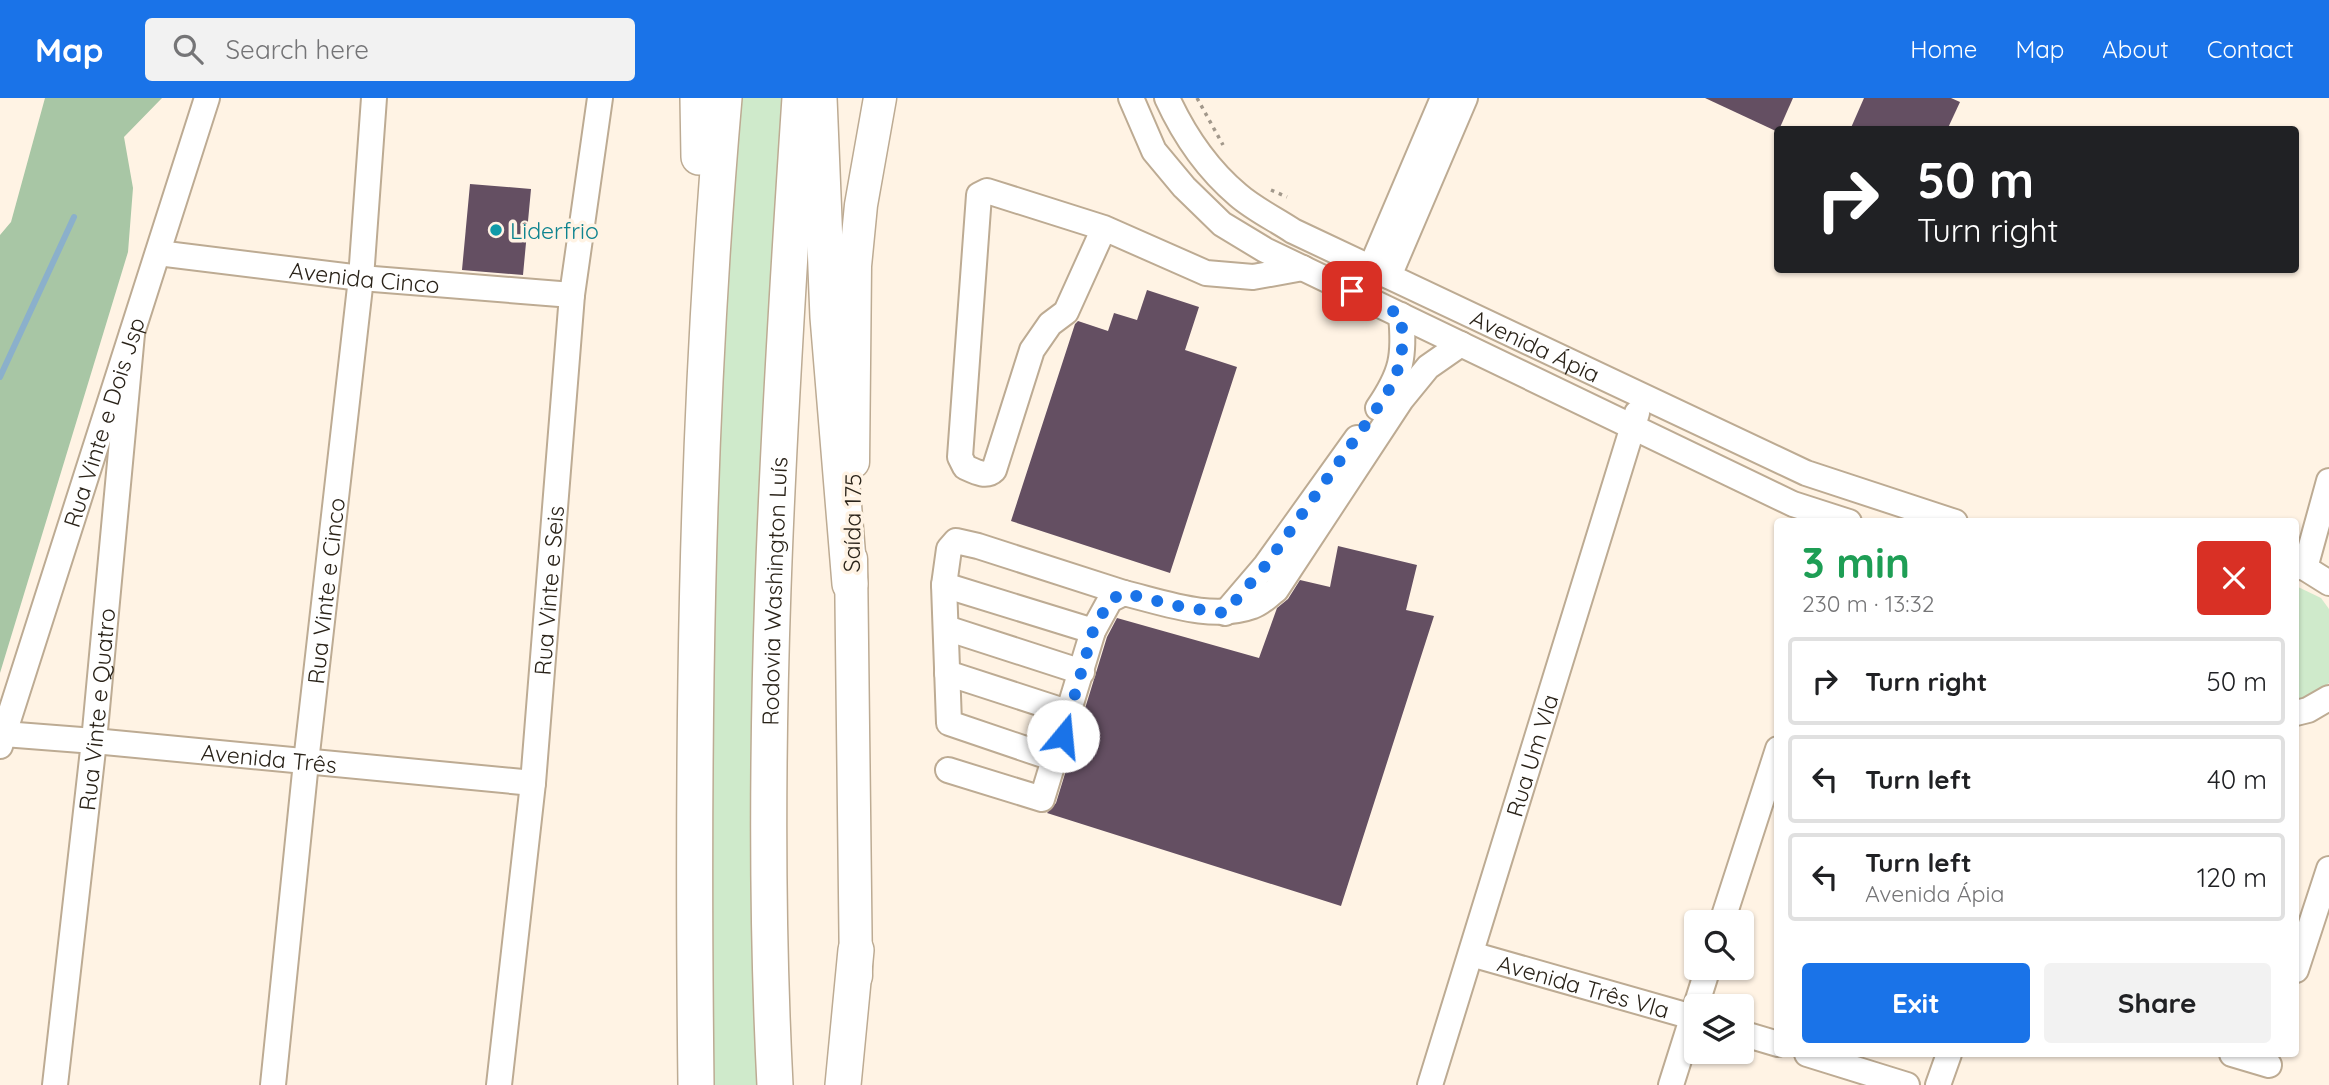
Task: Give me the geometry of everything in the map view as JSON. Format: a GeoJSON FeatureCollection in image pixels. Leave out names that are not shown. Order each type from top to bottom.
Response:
{"type":"FeatureCollection","features":[{"type":"Feature","properties":{"kind":"highway"},"geometry":{"type":"LineString","coordinates":[[698,98],[704,394]]}},
{"type":"Feature","properties":{"kind":"highway"},"geometry":{"type":"LineString","coordinates":[[696,1085],[694,809],[704,394],[724,98]]}},
{"type":"Feature","properties":{"kind":"highway","name":"Rodovia Washington Luís"},"geometry":{"type":"LineString","coordinates":[[775,1085],[769,684],[777,453],[800,98]]}},
{"type":"Feature","properties":{"kind":"highway"},"geometry":{"type":"LineString","coordinates":[[819,98],[828,317],[850,584]]}},
{"type":"Feature","properties":{"kind":"highway"},"geometry":{"type":"LineString","coordinates":[[843,1085],[856,950]]}},
{"type":"Feature","properties":{"kind":"main road","name":"Saída 175"},"geometry":{"type":"LineString","coordinates":[[859,1085],[850,584],[856,347],[855,267],[861,205],[880,98]]}},
{"type":"Feature","properties":{"kind":"street","name":"Rua Vinte e Dois Jsp"},"geometry":{"type":"LineString","coordinates":[[2,740],[207,98]]}},
{"type":"Feature","properties":{"kind":"street","name":"Rua Vinte e Cinco"},"geometry":{"type":"LineString","coordinates":[[273,1085],[306,762],[361,278],[374,98]]}},
{"type":"Feature","properties":{"kind":"street","name":"Rua Vinte e Seis"},"geometry":{"type":"LineString","coordinates":[[499,1085],[533,783],[572,295],[600,98]]}},
{"type":"Feature","properties":{"kind":"street","name":"Avenida Ápia"},"geometry":{"type":"LineString","coordinates":[[1132,98],[1154,151],[1184,187],[1222,223],[1265,250],[1793,504],[1837,518]]}},
{"type":"Feature","properties":{"kind":"street","name":"Avenida Ápia"},"geometry":{"type":"LineString","coordinates":[[1167,98],[1182,130],[1205,162],[1239,196],[1282,224],[1806,473],[1943,518]]}},
{"type":"Feature","properties":{"kind":"street"},"geometry":{"type":"LineString","coordinates":[[1380,272],[1443,98]]}},
{"type":"Feature","properties":{"kind":"street"},"geometry":{"type":"LineString","coordinates":[[1380,272],[1465,98]]}},
{"type":"Feature","properties":{"kind":"street"},"geometry":{"type":"LineString","coordinates":[[1104,228],[1066,313],[1050,324],[1032,350],[994,470],[984,474],[965,467],[960,457],[979,195],[987,191],[1104,228],[1206,273],[1253,277],[1303,268]]}},
{"type":"Feature","properties":{"kind":"street"},"geometry":{"type":"LineString","coordinates":[[1226,276],[1265,250],[1282,224]]}},
{"type":"Feature","properties":{"kind":"street","name":"Avenida Cinco"},"geometry":{"type":"LineString","coordinates":[[158,253],[361,278],[572,295]]}},
{"type":"Feature","properties":{"kind":"street"},"geometry":{"type":"LineString","coordinates":[[1225,613],[1266,565],[1385,397],[1399,371],[1404,344],[1401,315]]}},
{"type":"Feature","properties":{"kind":"street","name":"Rua Vinte e Quatro"},"geometry":{"type":"LineString","coordinates":[[55,1085],[94,741],[132,334]]}},
{"type":"Feature","properties":{"kind":"street"},"geometry":{"type":"LineString","coordinates":[[1055,759],[948,723],[944,584],[949,549],[956,541],[1124,593],[1182,607],[1225,613],[1256,605],[1276,590],[1401,400],[1428,367],[1461,344]]}},
{"type":"Feature","properties":{"kind":"street","name":"Rua Um Vla"},"geometry":{"type":"LineString","coordinates":[[1430,1085],[1643,396]]}},
{"type":"Feature","properties":{"kind":"street"},"geometry":{"type":"LineString","coordinates":[[2329,481],[2300,567],[2329,583]]}},
{"type":"Feature","properties":{"kind":"street"},"geometry":{"type":"LineString","coordinates":[[1850,518],[1853,489]]}},
{"type":"Feature","properties":{"kind":"street"},"geometry":{"type":"LineString","coordinates":[[944,584],[1093,631]]}},
{"type":"Feature","properties":{"kind":"street"},"geometry":{"type":"LineString","coordinates":[[948,770],[1042,799],[1093,631],[1110,600],[1124,593]]}},
{"type":"Feature","properties":{"kind":"street"},"geometry":{"type":"LineString","coordinates":[[946,628],[1082,672]]}},
{"type":"Feature","properties":{"kind":"street"},"geometry":{"type":"LineString","coordinates":[[947,673],[1070,713]]}},
{"type":"Feature","properties":{"kind":"street","name":"Avenida Três"},"geometry":{"type":"LineString","coordinates":[[2,740],[94,741],[533,783]]}},
{"type":"Feature","properties":{"kind":"street"},"geometry":{"type":"LineString","coordinates":[[1726,910],[1774,762]]}},
{"type":"Feature","properties":{"kind":"street"},"geometry":{"type":"LineString","coordinates":[[2299,961],[2329,869]]}},
{"type":"Feature","properties":{"kind":"street","name":"Avenida Três Vla"},"geometry":{"type":"LineString","coordinates":[[1471,954],[1684,1015]]}},
{"type":"Feature","properties":{"kind":"street"},"geometry":{"type":"LineString","coordinates":[[1754,1037],[1774,1043]]}},
{"type":"Feature","properties":{"kind":"street"},"geometry":{"type":"LineString","coordinates":[[1671,1085],[1684,1047]]}},
{"type":"Feature","properties":{"kind":"street"},"geometry":{"type":"LineString","coordinates":[[1817,1057],[1907,1085]]}},
{"type":"Feature","properties":{"kind":"street"},"geometry":{"type":"LineString","coordinates":[[1938,1085],[1948,1057]]}},
{"type":"Feature","properties":{"kind":"street"},"geometry":{"type":"LineString","coordinates":[[2240,1057],[2267,1068]]}},
{"type":"Feature","properties":{"kind":"path"},"geometry":{"type":"LineString","coordinates":[[1197,98],[1228,154]]}},
{"type":"Feature","properties":{"kind":"path"},"geometry":{"type":"LineString","coordinates":[[1265,187],[1287,197]]}},
{"type":"Feature","properties":{"kind":"green space"},"geometry":{"type":"Polygon","coordinates":[[[45,98],[162,98],[124,137],[133,188],[128,252],[0,673],[0,235],[11,222],[45,98]]]}},
{"type":"Feature","properties":{"kind":"green space"},"geometry":{"type":"Polygon","coordinates":[[[736,98],[785,98],[762,1085],[707,1085],[710,564],[736,98]]]}},
{"type":"Feature","properties":{"kind":"green space"},"geometry":{"type":"Polygon","coordinates":[[[2299,587],[2321,598],[2329,609],[2329,683],[2309,700],[2299,703],[2299,587]]]}},
{"type":"Feature","properties":{"kind":"building"},"geometry":{"type":"Polygon","coordinates":[[[1705,98],[1793,98],[1781,126],[1774,126],[1774,130],[1705,98]]]}},
{"type":"Feature","properties":{"kind":"building"},"geometry":{"type":"Polygon","coordinates":[[[1864,98],[1951,98],[1960,102],[1949,126],[1852,126],[1864,98]]]}},
{"type":"Feature","properties":{"kind":"building","name":"Liderfrio"},"geometry":{"type":"Polygon","coordinates":[[[470,184],[531,189],[523,275],[462,270],[470,184]]]}},
{"type":"Feature","properties":{"kind":"building"},"geometry":{"type":"Polygon","coordinates":[[[1147,290],[1199,307],[1185,350],[1237,367],[1170,573],[1011,521],[1075,324],[1078,321],[1108,331],[1114,313],[1137,320],[1147,290]]]}},
{"type":"Feature","properties":{"kind":"building"},"geometry":{"type":"Polygon","coordinates":[[[1338,546],[1417,565],[1406,610],[1434,616],[1341,906],[1047,813],[1056,803],[1107,637],[1117,618],[1259,658],[1277,608],[1288,599],[1300,580],[1330,587],[1338,546]]]}},
{"type":"Feature","properties":{"kind":"waterway"},"geometry":{"type":"LineString","coordinates":[[0,377],[74,217]]}},
{"type":"Feature","properties":{"kind":"place","name":"Liderfrio"},"geometry":{"type":"Point","coordinates":[496,230]}},
{"type":"Feature","properties":{"kind":"route"},"geometry":{"type":"LineString","coordinates":[[1063,736],[1093,631],[1110,600],[1124,593],[1182,607],[1225,613],[1266,565],[1385,397],[1399,371],[1404,344],[1401,315],[1352,291]]}}]}
